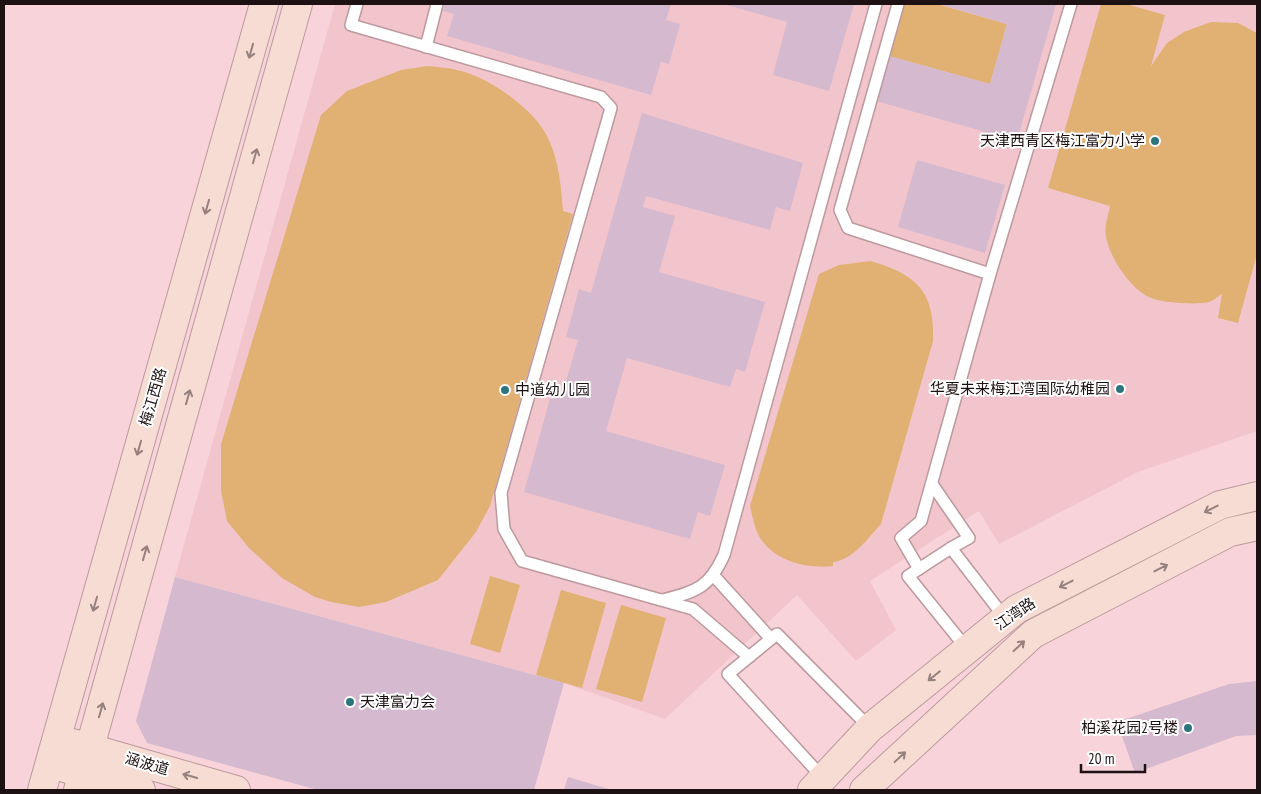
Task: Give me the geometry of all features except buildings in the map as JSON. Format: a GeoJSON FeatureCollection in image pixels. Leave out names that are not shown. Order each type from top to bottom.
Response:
{"type":"FeatureCollection","features":[{"type":"Feature","properties":{"kind":"main road","name":"梅江西路"},"geometry":{"type":"LineString","coordinates":[[42,790],[264,4]]}},
{"type":"Feature","properties":{"kind":"main road"},"geometry":{"type":"LineString","coordinates":[[84,770],[298,4]]}},
{"type":"Feature","properties":{"kind":"main road","name":"江湾路"},"geometry":{"type":"LineString","coordinates":[[818,784],[870,728],[1017,609],[1220,505],[1257,496]]}},
{"type":"Feature","properties":{"kind":"main road","name":"江湾路"},"geometry":{"type":"LineString","coordinates":[[864,790],[1033,634],[1230,532],[1257,526]]}},
{"type":"Feature","properties":{"kind":"main road","name":"涵波道"},"geometry":{"type":"LineString","coordinates":[[53,751],[84,770],[141,790]]}},
{"type":"Feature","properties":{"kind":"main road","name":"涵波道"},"geometry":{"type":"LineString","coordinates":[[84,770],[236,790]]}},
{"type":"Feature","properties":{"kind":"lane"},"geometry":{"type":"LineString","coordinates":[[357,4],[351,25],[601,97],[611,108],[501,493],[504,529],[522,561],[693,609],[749,657]]}},
{"type":"Feature","properties":{"kind":"lane"},"geometry":{"type":"LineString","coordinates":[[426,47],[437,4]]}},
{"type":"Feature","properties":{"kind":"lane"},"geometry":{"type":"LineString","coordinates":[[662,600],[692,592],[714,576],[724,555],[876,4]]}},
{"type":"Feature","properties":{"kind":"lane"},"geometry":{"type":"LineString","coordinates":[[898,4],[840,210],[848,228],[990,274]]}},
{"type":"Feature","properties":{"kind":"lane"},"geometry":{"type":"LineString","coordinates":[[919,569],[901,538],[921,521],[990,274],[1071,4]]}},
{"type":"Feature","properties":{"kind":"lane"},"geometry":{"type":"LineString","coordinates":[[932,484],[969,538],[908,576],[967,649]]}},
{"type":"Feature","properties":{"kind":"lane"},"geometry":{"type":"LineString","coordinates":[[952,548],[1006,618]]}},
{"type":"Feature","properties":{"kind":"lane"},"geometry":{"type":"LineString","coordinates":[[714,576],[771,639]]}},
{"type":"Feature","properties":{"kind":"lane"},"geometry":{"type":"LineString","coordinates":[[818,784],[728,674],[777,634],[870,728]]}},
{"type":"Feature","properties":{"kind":"shaded area","name":"中道幼儿园"},"geometry":{"type":"Polygon","coordinates":[[[335,4],[1257,4],[1257,431],[1138,472],[999,544],[979,511],[870,581],[896,630],[856,661],[797,595],[665,719],[564,683],[175,577],[335,4]]]}},
{"type":"Feature","properties":{"kind":"shaded area"},"geometry":{"type":"Polygon","coordinates":[[[903,4],[937,4],[1007,24],[990,84],[889,56],[903,4]]]}},
{"type":"Feature","properties":{"kind":"shaded area","name":"天津西青区梅江富力小学"},"geometry":{"type":"Polygon","coordinates":[[[1101,4],[1126,4],[1165,15],[1151,66],[1167,43],[1184,32],[1211,22],[1238,23],[1257,33],[1257,254],[1238,323],[1218,318],[1222,294],[1209,302],[1189,303],[1156,300],[1143,294],[1122,272],[1108,245],[1106,222],[1110,206],[1048,188],[1101,4]]]}},
{"type":"Feature","properties":{"kind":"shaded area"},"geometry":{"type":"Polygon","coordinates":[[[427,66],[448,68],[473,75],[498,88],[524,107],[543,129],[549,140],[557,166],[563,211],[573,214],[490,506],[476,532],[438,580],[386,602],[359,607],[315,597],[282,578],[249,548],[227,521],[221,491],[221,444],[321,115],[347,91],[401,70],[427,66]]]}},
{"type":"Feature","properties":{"kind":"shaded area"},"geometry":{"type":"Polygon","coordinates":[[[870,261],[900,272],[919,287],[926,297],[930,309],[933,324],[933,341],[881,524],[854,553],[833,562],[833,566],[824,567],[795,563],[777,555],[763,542],[758,534],[750,506],[819,274],[839,265],[870,261]]]}},
{"type":"Feature","properties":{"kind":"shaded area"},"geometry":{"type":"Polygon","coordinates":[[[490,576],[520,585],[500,653],[470,644],[490,576]]]}},
{"type":"Feature","properties":{"kind":"shaded area"},"geometry":{"type":"Polygon","coordinates":[[[561,590],[606,603],[582,688],[536,675],[561,590]]]}},
{"type":"Feature","properties":{"kind":"shaded area"},"geometry":{"type":"Polygon","coordinates":[[[621,605],[666,618],[642,702],[596,689],[621,605]]]}},
{"type":"Feature","properties":{"kind":"place","name":"天津西青区梅江富力小学"},"geometry":{"type":"Point","coordinates":[1155,141]}},
{"type":"Feature","properties":{"kind":"place","name":"华夏未来梅江湾国际幼稚园"},"geometry":{"type":"Point","coordinates":[1120,389]}},
{"type":"Feature","properties":{"kind":"place","name":"中道幼儿园"},"geometry":{"type":"Point","coordinates":[505,390]}},
{"type":"Feature","properties":{"kind":"place","name":"天津富力会"},"geometry":{"type":"Point","coordinates":[350,702]}},
{"type":"Feature","properties":{"kind":"place","name":"柏溪花园2号楼"},"geometry":{"type":"Point","coordinates":[1188,728]}}]}
